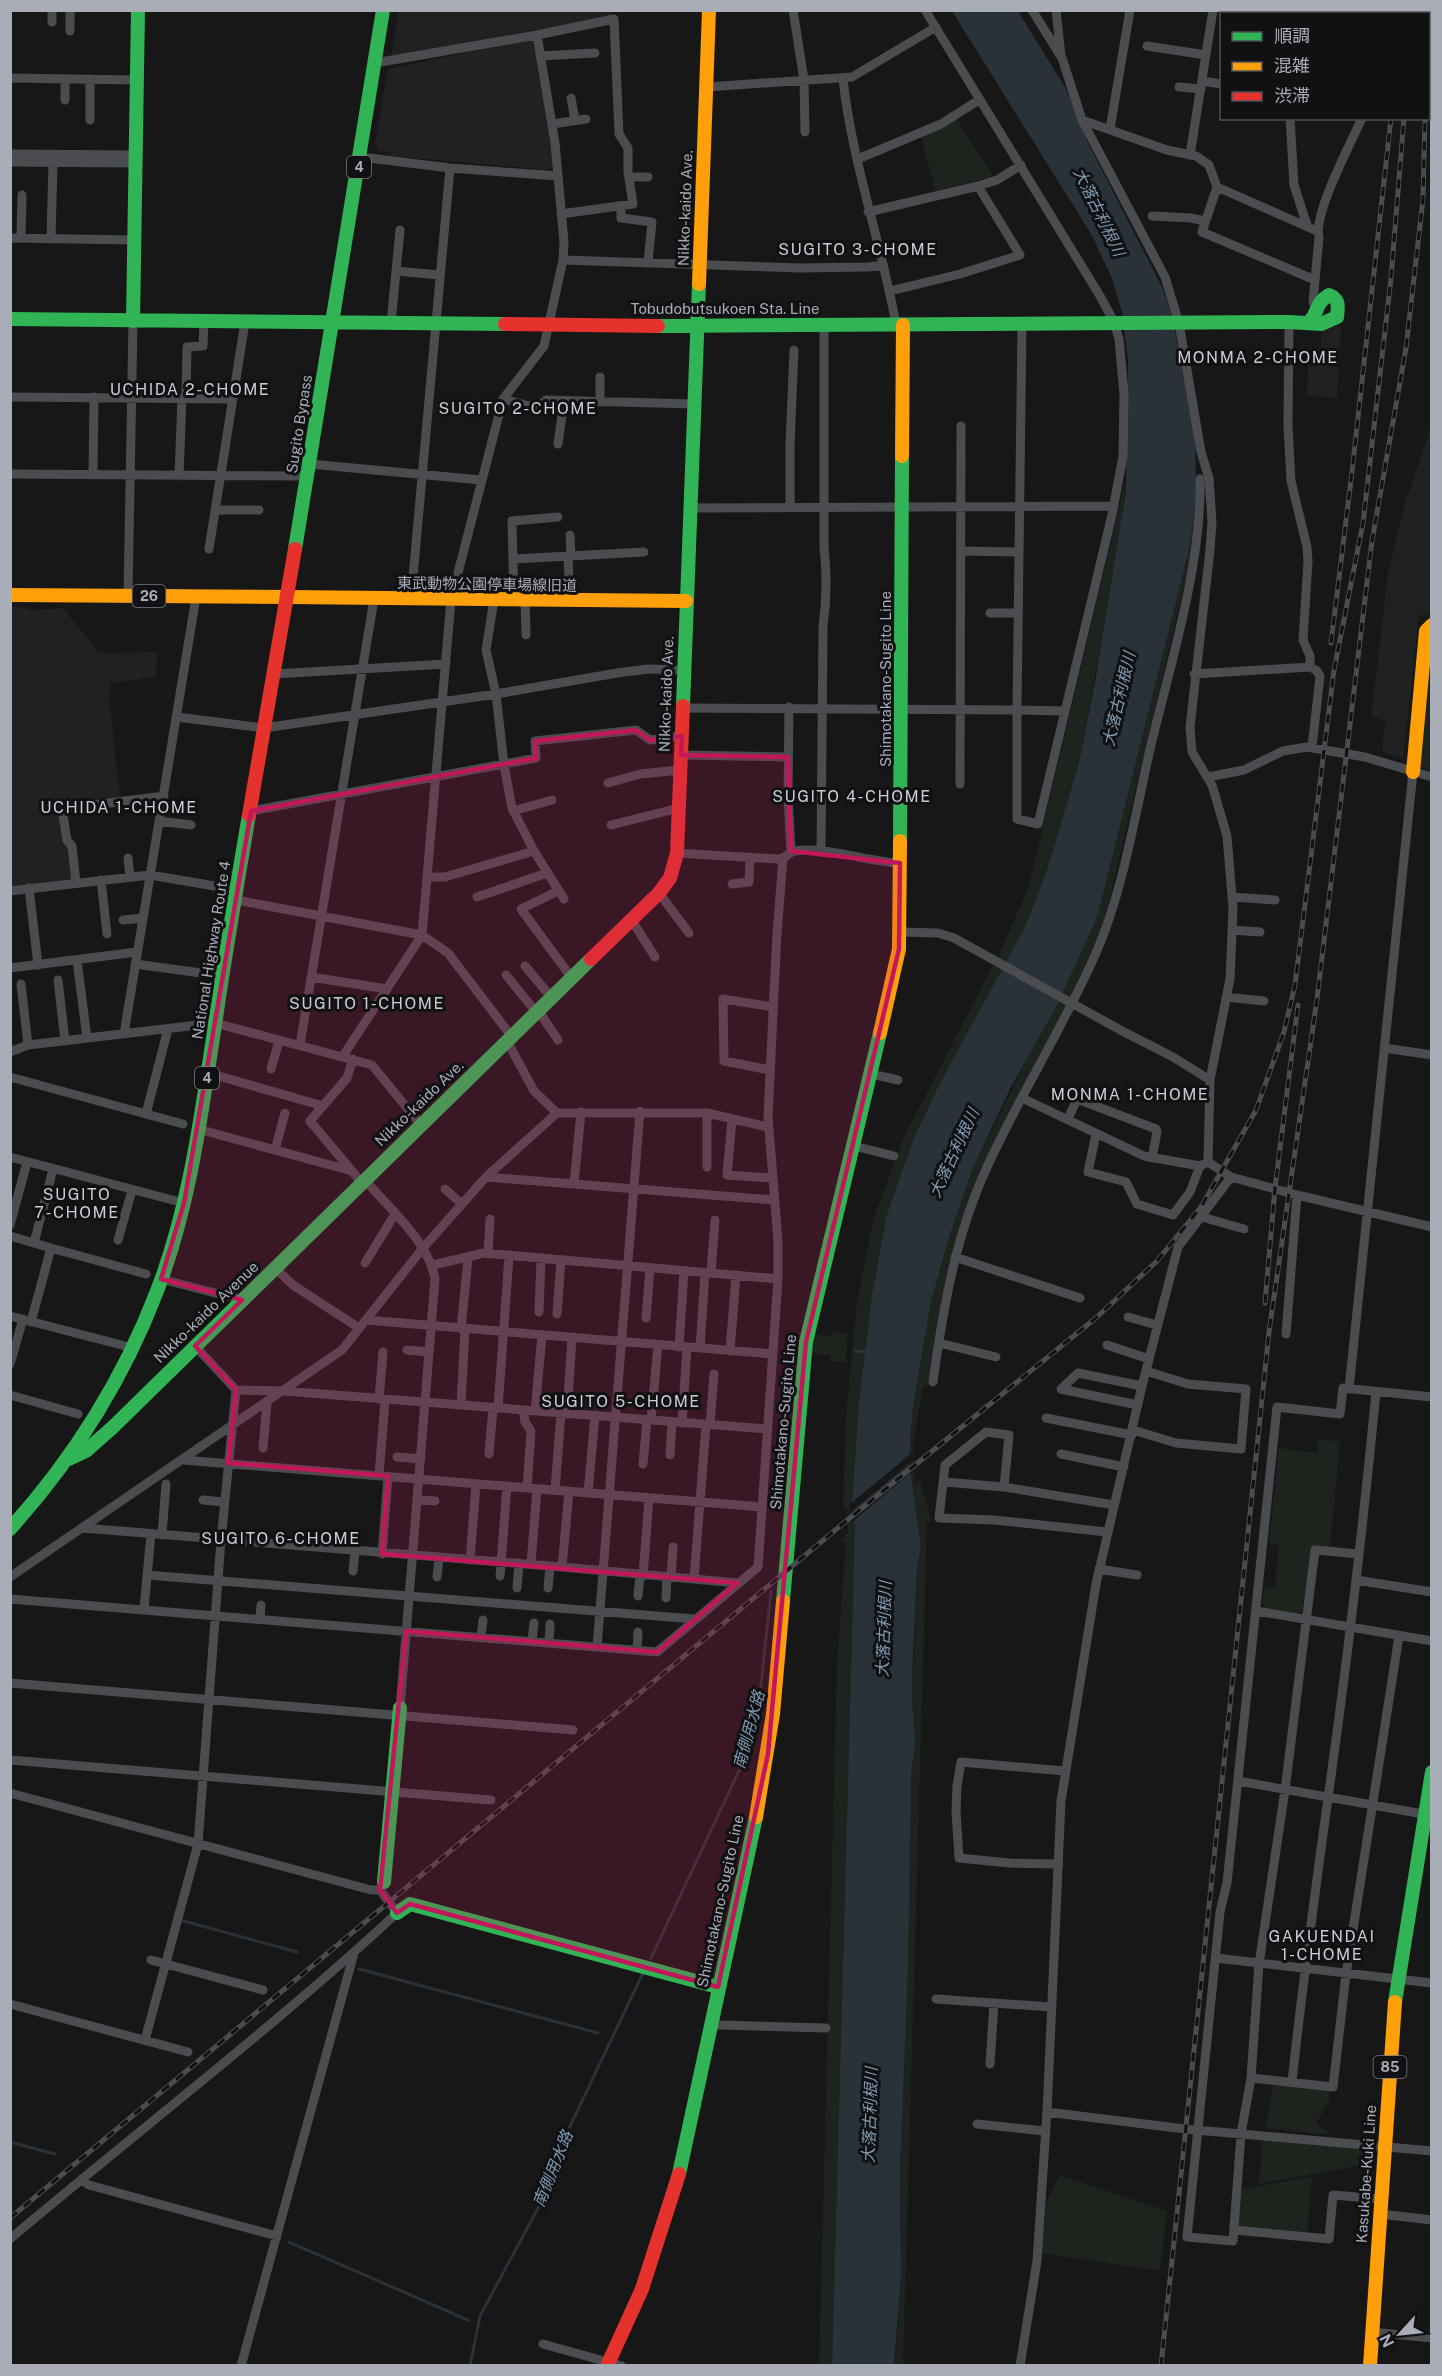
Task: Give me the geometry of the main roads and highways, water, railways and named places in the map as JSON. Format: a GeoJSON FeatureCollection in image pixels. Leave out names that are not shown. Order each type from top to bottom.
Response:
{"type":"FeatureCollection","features":[{"type":"Feature","properties":{"kind":"main road"},"geometry":{"type":"LineString","coordinates":[[133,321],[138,10]]}},
{"type":"Feature","properties":{"kind":"main road","name":"4"},"geometry":{"type":"LineString","coordinates":[[332,323],[361,157],[383,10]]}},
{"type":"Feature","properties":{"kind":"main road","name":"Nikko-kaido Ave."},"geometry":{"type":"LineString","coordinates":[[363,1181],[670,878],[677,853],[709,10]]}},
{"type":"Feature","properties":{"kind":"main road"},"geometry":{"type":"LineString","coordinates":[[1332,295],[1337,300],[1337,317],[1326,324],[1313,317],[1320,300],[1325,296],[1332,295]]}},
{"type":"Feature","properties":{"kind":"main road","name":"Tobudobutsukoen Sta. Line"},"geometry":{"type":"LineString","coordinates":[[10,319],[697,325],[1288,322],[1313,317]]}},
{"type":"Feature","properties":{"kind":"main road","name":"Sugito Bypass"},"geometry":{"type":"LineString","coordinates":[[298,531],[332,323]]}},
{"type":"Feature","properties":{"kind":"main road","name":"Shimotakano-Sugito Line"},"geometry":{"type":"LineString","coordinates":[[612,2364],[642,2289],[676,2187],[760,1794],[770,1734],[806,1342],[899,949],[902,506],[900,324]]}},
{"type":"Feature","properties":{"kind":"main road","name":"National Highway Route 4"},"geometry":{"type":"LineString","coordinates":[[69,1459],[92,1423],[133,1348],[161,1279],[184,1203],[208,1073],[298,531]]}},
{"type":"Feature","properties":{"kind":"main road","name":"26"},"geometry":{"type":"LineString","coordinates":[[10,595],[287,597]]}},
{"type":"Feature","properties":{"kind":"main road","name":"東武動物公園停車場線旧道"},"geometry":{"type":"LineString","coordinates":[[287,597],[686,601]]}},
{"type":"Feature","properties":{"kind":"main road"},"geometry":{"type":"LineString","coordinates":[[1413,772],[1426,630],[1431,625]]}},
{"type":"Feature","properties":{"kind":"main road","name":"Nikko-kaido Avenue"},"geometry":{"type":"LineString","coordinates":[[69,1459],[86,1452],[363,1181]]}},
{"type":"Feature","properties":{"kind":"main road","name":"4"},"geometry":{"type":"LineString","coordinates":[[10,1529],[43,1493],[69,1459]]}},
{"type":"Feature","properties":{"kind":"main road"},"geometry":{"type":"LineString","coordinates":[[382,1886],[393,1792],[399,1712]]}},
{"type":"Feature","properties":{"kind":"main road","name":"Kasukabe-Kuki Line"},"geometry":{"type":"LineString","coordinates":[[1370,2366],[1384,2145],[1398,1979],[1428,1814],[1431,1772]]}},
{"type":"Feature","properties":{"kind":"main road"},"geometry":{"type":"LineString","coordinates":[[397,1913],[410,1904],[718,1987]]}},
{"type":"Feature","properties":{"kind":"water","name":"大落古利根川"},"geometry":{"type":"Polygon","coordinates":[[[952,11],[1018,11],[1066,89],[1088,143],[1162,287],[1171,312],[1195,431],[1196,499],[1190,545],[1097,917],[1058,1003],[1010,1089],[972,1170],[950,1234],[931,1302],[913,1407],[910,1440],[911,1477],[921,1547],[917,1567],[913,1654],[912,1699],[915,1742],[911,1776],[908,1962],[900,2170],[901,2277],[894,2365],[832,2366],[855,1525],[852,1503],[859,1402],[872,1295],[887,1214],[914,1138],[938,1087],[1025,927],[1047,870],[1079,763],[1096,677],[1126,491],[1128,360],[1122,312],[1111,276],[1091,234],[952,11]]]}},
{"type":"Feature","properties":{"kind":"waterway"},"geometry":{"type":"LineString","coordinates":[[855,1351],[868,1352]]}},
{"type":"Feature","properties":{"kind":"waterway","name":"南側用水路"},"geometry":{"type":"LineString","coordinates":[[651,1958],[744,1760],[759,1704],[771,1591]]}},
{"type":"Feature","properties":{"kind":"waterway"},"geometry":{"type":"LineString","coordinates":[[180,1920],[297,1952]]}},
{"type":"Feature","properties":{"kind":"waterway"},"geometry":{"type":"LineString","coordinates":[[359,1969],[598,2033]]}},
{"type":"Feature","properties":{"kind":"waterway","name":"南側用水路"},"geometry":{"type":"LineString","coordinates":[[470,2366],[480,2316],[545,2195],[563,2141],[643,1973]]}},
{"type":"Feature","properties":{"kind":"waterway"},"geometry":{"type":"LineString","coordinates":[[10,2142],[55,2154]]}},
{"type":"Feature","properties":{"kind":"waterway"},"geometry":{"type":"LineString","coordinates":[[289,2242],[468,2320]]}},
{"type":"Feature","properties":{"kind":"railway"},"geometry":{"type":"LineString","coordinates":[[1331,643],[1391,120]]}},
{"type":"Feature","properties":{"kind":"railway"},"geometry":{"type":"LineString","coordinates":[[10,2218],[845,1522],[1097,1317],[1157,1261],[1201,1207],[1256,1110],[1284,1032],[1295,985],[1334,670],[1363,523],[1391,278],[1404,120]]}},
{"type":"Feature","properties":{"kind":"railway"},"geometry":{"type":"LineString","coordinates":[[1161,2366],[1269,1332],[1317,999],[1372,541],[1406,348],[1423,199],[1425,120]]}},
{"type":"Feature","properties":{"kind":"railway"},"geometry":{"type":"LineString","coordinates":[[1265,1303],[1275,1188],[1298,1005]]}},
{"type":"Feature","properties":{"kind":"district","name":"SUGITO 3-CHOME"},"geometry":{"type":"Point","coordinates":[858,249]}},
{"type":"Feature","properties":{"kind":"district","name":"MONMA 2-CHOME"},"geometry":{"type":"Point","coordinates":[1258,357]}},
{"type":"Feature","properties":{"kind":"district","name":"UCHIDA 2-CHOME"},"geometry":{"type":"Point","coordinates":[190,389]}},
{"type":"Feature","properties":{"kind":"district","name":"SUGITO 2-CHOME"},"geometry":{"type":"Point","coordinates":[518,408]}},
{"type":"Feature","properties":{"kind":"district","name":"SUGITO 4-CHOME"},"geometry":{"type":"Point","coordinates":[852,796]}},
{"type":"Feature","properties":{"kind":"district","name":"UCHIDA 1-CHOME"},"geometry":{"type":"Point","coordinates":[119,807]}},
{"type":"Feature","properties":{"kind":"district","name":"SUGITO 1-CHOME"},"geometry":{"type":"Point","coordinates":[367,1003]}},
{"type":"Feature","properties":{"kind":"district","name":"MONMA 1-CHOME"},"geometry":{"type":"Point","coordinates":[1130,1094]}},
{"type":"Feature","properties":{"kind":"district","name":"SUGITO 7-CHOME"},"geometry":{"type":"Point","coordinates":[77,1203]}},
{"type":"Feature","properties":{"kind":"district","name":"SUGITO 5-CHOME"},"geometry":{"type":"Point","coordinates":[621,1401]}},
{"type":"Feature","properties":{"kind":"district","name":"SUGITO 6-CHOME"},"geometry":{"type":"Point","coordinates":[281,1538]}},
{"type":"Feature","properties":{"kind":"district","name":"GAKUENDAI 1-CHOME"},"geometry":{"type":"Point","coordinates":[1322,1945]}}]}
